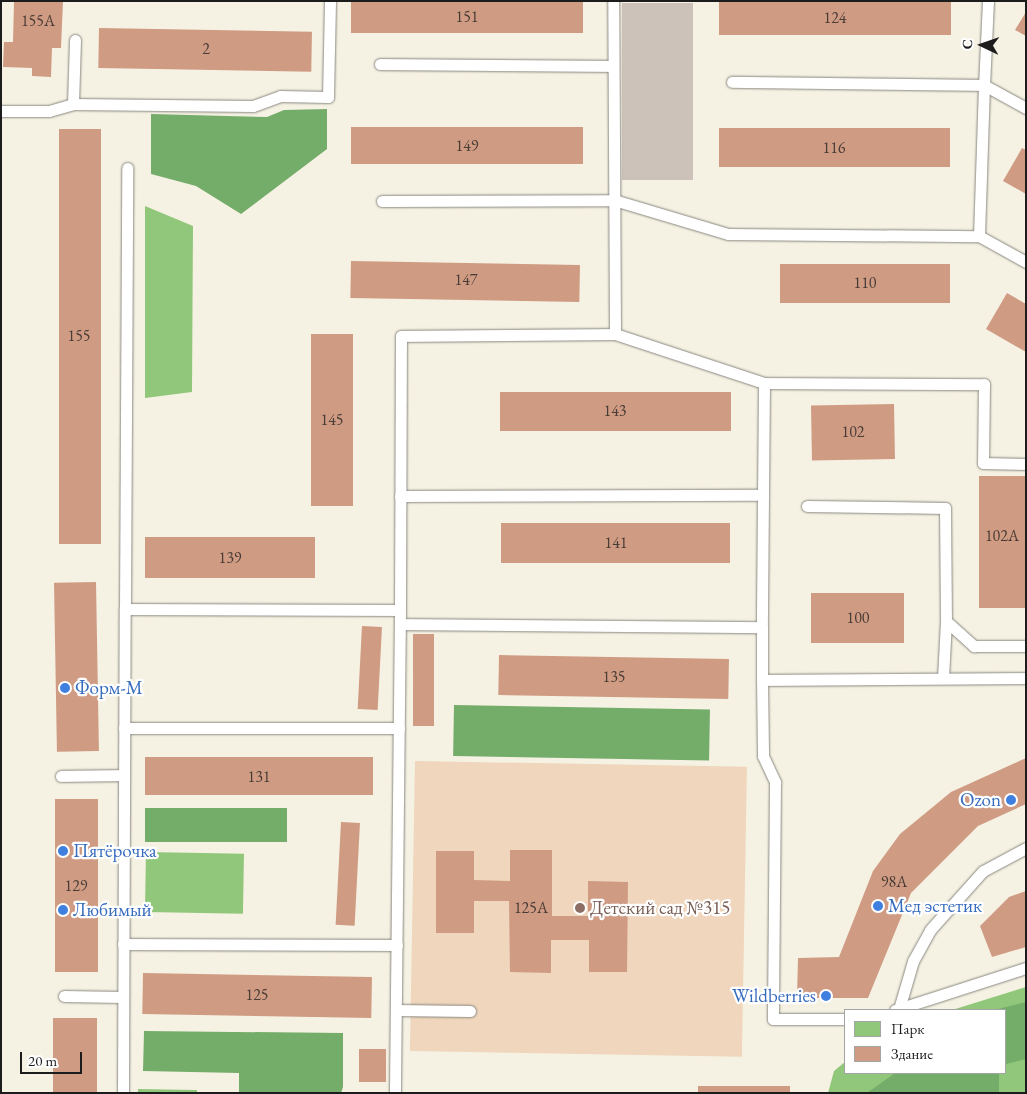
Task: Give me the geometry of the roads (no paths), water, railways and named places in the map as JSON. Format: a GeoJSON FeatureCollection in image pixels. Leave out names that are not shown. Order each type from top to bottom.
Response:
{"type":"FeatureCollection","features":[{"type":"Feature","properties":{"kind":"lane"},"geometry":{"type":"LineString","coordinates":[[1,110],[49,111],[73,104],[253,106],[280,96],[328,97],[330,1]]}},
{"type":"Feature","properties":{"kind":"lane"},"geometry":{"type":"LineString","coordinates":[[613,1],[615,334]]}},
{"type":"Feature","properties":{"kind":"lane"},"geometry":{"type":"LineString","coordinates":[[979,236],[988,1]]}},
{"type":"Feature","properties":{"kind":"lane"},"geometry":{"type":"LineString","coordinates":[[73,104],[75,40]]}},
{"type":"Feature","properties":{"kind":"lane"},"geometry":{"type":"LineString","coordinates":[[380,64],[613,66]]}},
{"type":"Feature","properties":{"kind":"lane"},"geometry":{"type":"LineString","coordinates":[[732,82],[984,85],[1026,108]]}},
{"type":"Feature","properties":{"kind":"lane"},"geometry":{"type":"LineString","coordinates":[[123,1093],[127,168]]}},
{"type":"Feature","properties":{"kind":"lane"},"geometry":{"type":"LineString","coordinates":[[382,201],[614,200],[728,234],[979,236],[1026,262]]}},
{"type":"Feature","properties":{"kind":"lane"},"geometry":{"type":"LineString","coordinates":[[395,1093],[401,336],[615,334],[764,383],[984,384],[983,463],[1026,464]]}},
{"type":"Feature","properties":{"kind":"lane"},"geometry":{"type":"LineString","coordinates":[[764,383],[763,756],[775,782],[773,1019],[844,1019]]}},
{"type":"Feature","properties":{"kind":"lane"},"geometry":{"type":"LineString","coordinates":[[400,496],[763,494]]}},
{"type":"Feature","properties":{"kind":"lane"},"geometry":{"type":"LineString","coordinates":[[806,506],[945,508],[946,621],[943,678]]}},
{"type":"Feature","properties":{"kind":"lane"},"geometry":{"type":"LineString","coordinates":[[124,609],[400,610]]}},
{"type":"Feature","properties":{"kind":"lane"},"geometry":{"type":"LineString","coordinates":[[946,621],[974,646],[1026,646]]}},
{"type":"Feature","properties":{"kind":"lane"},"geometry":{"type":"LineString","coordinates":[[400,624],[762,627]]}},
{"type":"Feature","properties":{"kind":"lane"},"geometry":{"type":"LineString","coordinates":[[762,680],[1026,678]]}},
{"type":"Feature","properties":{"kind":"lane"},"geometry":{"type":"LineString","coordinates":[[124,728],[399,728]]}},
{"type":"Feature","properties":{"kind":"lane"},"geometry":{"type":"LineString","coordinates":[[61,776],[124,775]]}},
{"type":"Feature","properties":{"kind":"lane"},"geometry":{"type":"LineString","coordinates":[[897,1009],[913,961],[930,930],[983,871],[1026,848]]}},
{"type":"Feature","properties":{"kind":"lane"},"geometry":{"type":"LineString","coordinates":[[124,944],[397,946]]}},
{"type":"Feature","properties":{"kind":"lane"},"geometry":{"type":"LineString","coordinates":[[897,1009],[1026,968]]}},
{"type":"Feature","properties":{"kind":"lane"},"geometry":{"type":"LineString","coordinates":[[64,996],[123,997]]}},
{"type":"Feature","properties":{"kind":"lane"},"geometry":{"type":"LineString","coordinates":[[396,1010],[470,1011]]}},
{"type":"Feature","properties":{"kind":"place","name":"Форм-М"},"geometry":{"type":"Point","coordinates":[65,688]}},
{"type":"Feature","properties":{"kind":"place","name":"Ozon"},"geometry":{"type":"Point","coordinates":[1011,800]}},
{"type":"Feature","properties":{"kind":"place","name":"Пятёрочка"},"geometry":{"type":"Point","coordinates":[63,851]}},
{"type":"Feature","properties":{"kind":"place","name":"Мед эстетик"},"geometry":{"type":"Point","coordinates":[878,906]}},
{"type":"Feature","properties":{"kind":"place","name":"Детский сад №315"},"geometry":{"type":"Point","coordinates":[580,908]}},
{"type":"Feature","properties":{"kind":"place","name":"Любимый"},"geometry":{"type":"Point","coordinates":[63,910]}},
{"type":"Feature","properties":{"kind":"place","name":"Wildberries"},"geometry":{"type":"Point","coordinates":[826,996]}}]}
